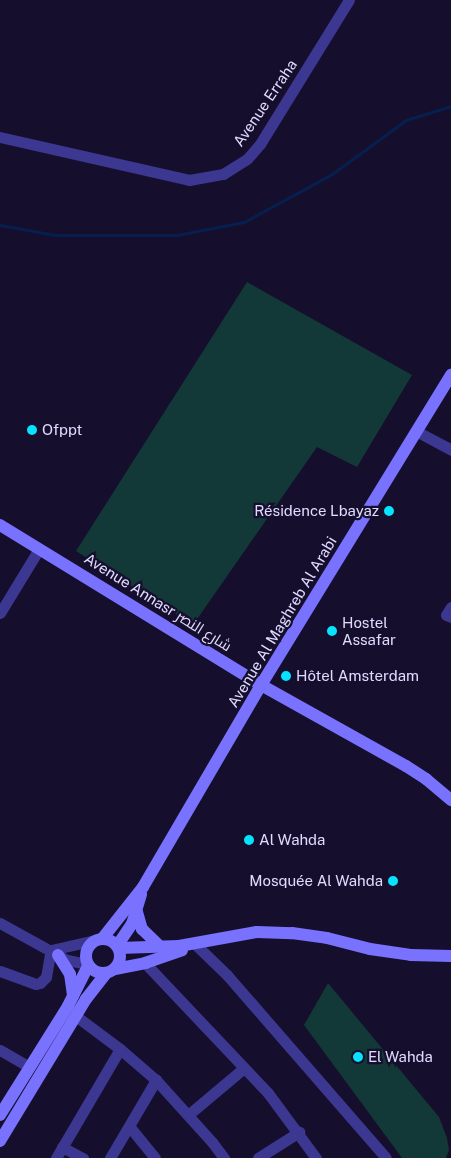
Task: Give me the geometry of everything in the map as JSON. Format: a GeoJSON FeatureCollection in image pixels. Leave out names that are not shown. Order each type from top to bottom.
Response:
{"type":"FeatureCollection","features":[{"type":"Feature","properties":{"kind":"main road","name":"Avenue Al Maghreb Al Arabi"},"geometry":{"type":"LineString","coordinates":[[99,939],[143,887],[261,685],[451,375]]}},
{"type":"Feature","properties":{"kind":"main road","name":"Avenue Annasr شارع النصر"},"geometry":{"type":"LineString","coordinates":[[0,525],[261,685],[406,766],[450,794]]}},
{"type":"Feature","properties":{"kind":"main road","name":"Avenue Al Maghreb Al Arabi"},"geometry":{"type":"LineString","coordinates":[[118,947],[137,912],[143,887]]}},
{"type":"Feature","properties":{"kind":"main road"},"geometry":{"type":"LineString","coordinates":[[137,912],[142,929],[162,948]]}},
{"type":"Feature","properties":{"kind":"main road"},"geometry":{"type":"LineString","coordinates":[[118,947],[162,948],[195,944],[257,932],[292,933],[327,938],[370,949],[411,955],[451,956]]}},
{"type":"Feature","properties":{"kind":"main road"},"geometry":{"type":"LineString","coordinates":[[0,1115],[74,996],[88,965],[86,953],[91,943],[99,939],[111,940],[118,947],[120,959],[76,1016],[0,1141]]}},
{"type":"Feature","properties":{"kind":"main road"},"geometry":{"type":"LineString","coordinates":[[88,965],[96,972],[110,971],[145,963],[195,944]]}},
{"type":"Feature","properties":{"kind":"main road"},"geometry":{"type":"LineString","coordinates":[[55,953],[70,974],[74,996]]}},
{"type":"Feature","properties":{"kind":"street","name":"Avenue Erraha"},"geometry":{"type":"LineString","coordinates":[[0,137],[189,180],[223,174],[246,159],[260,144],[349,0]]}},
{"type":"Feature","properties":{"kind":"street"},"geometry":{"type":"LineString","coordinates":[[416,430],[451,450]]}},
{"type":"Feature","properties":{"kind":"street"},"geometry":{"type":"LineString","coordinates":[[0,613],[40,549]]}},
{"type":"Feature","properties":{"kind":"street"},"geometry":{"type":"LineString","coordinates":[[451,607],[446,616],[451,617]]}},
{"type":"Feature","properties":{"kind":"street"},"geometry":{"type":"LineString","coordinates":[[0,923],[55,953],[77,963],[88,965]]}},
{"type":"Feature","properties":{"kind":"street"},"geometry":{"type":"LineString","coordinates":[[55,953],[99,939]]}},
{"type":"Feature","properties":{"kind":"street"},"geometry":{"type":"LineString","coordinates":[[195,944],[228,975],[386,1158]]}},
{"type":"Feature","properties":{"kind":"street"},"geometry":{"type":"LineString","coordinates":[[0,971],[36,984],[40,983],[46,977],[55,953]]}},
{"type":"Feature","properties":{"kind":"street"},"geometry":{"type":"LineString","coordinates":[[145,963],[268,1093],[316,1158]]}},
{"type":"Feature","properties":{"kind":"street"},"geometry":{"type":"LineString","coordinates":[[76,1016],[120,1049],[156,1080],[223,1157]]}},
{"type":"Feature","properties":{"kind":"street"},"geometry":{"type":"LineString","coordinates":[[56,1158],[120,1049]]}},
{"type":"Feature","properties":{"kind":"street"},"geometry":{"type":"LineString","coordinates":[[0,1050],[30,1067]]}},
{"type":"Feature","properties":{"kind":"street"},"geometry":{"type":"LineString","coordinates":[[188,1115],[244,1068]]}},
{"type":"Feature","properties":{"kind":"street"},"geometry":{"type":"LineString","coordinates":[[110,1158],[156,1080]]}},
{"type":"Feature","properties":{"kind":"street"},"geometry":{"type":"LineString","coordinates":[[130,1126],[155,1158]]}},
{"type":"Feature","properties":{"kind":"street"},"geometry":{"type":"LineString","coordinates":[[258,1158],[298,1132]]}},
{"type":"Feature","properties":{"kind":"street"},"geometry":{"type":"LineString","coordinates":[[62,1147],[83,1158]]}},
{"type":"Feature","properties":{"kind":"green space"},"geometry":{"type":"Polygon","coordinates":[[[247,282],[412,375],[357,467],[317,447],[193,625],[76,551],[247,282]]]}},
{"type":"Feature","properties":{"kind":"green space","name":"El Wahda"},"geometry":{"type":"Polygon","coordinates":[[[328,983],[439,1117],[447,1138],[449,1150],[446,1158],[402,1158],[304,1025],[328,983]]]}},
{"type":"Feature","properties":{"kind":"waterway"},"geometry":{"type":"LineString","coordinates":[[0,225],[55,235],[177,235],[244,222],[332,174],[406,120],[451,106]]}},
{"type":"Feature","properties":{"kind":"place","name":"Ofppt"},"geometry":{"type":"Point","coordinates":[32,430]}},
{"type":"Feature","properties":{"kind":"place","name":"Résidence Lbayaz"},"geometry":{"type":"Point","coordinates":[389,511]}},
{"type":"Feature","properties":{"kind":"place","name":"Hostel Assafar"},"geometry":{"type":"Point","coordinates":[332,631]}},
{"type":"Feature","properties":{"kind":"place","name":"Hôtel Amsterdam"},"geometry":{"type":"Point","coordinates":[286,676]}},
{"type":"Feature","properties":{"kind":"place","name":"Al Wahda"},"geometry":{"type":"Point","coordinates":[249,840]}},
{"type":"Feature","properties":{"kind":"place","name":"Mosquée Al Wahda"},"geometry":{"type":"Point","coordinates":[393,881]}},
{"type":"Feature","properties":{"kind":"place","name":"El Wahda"},"geometry":{"type":"Point","coordinates":[358,1057]}}]}
